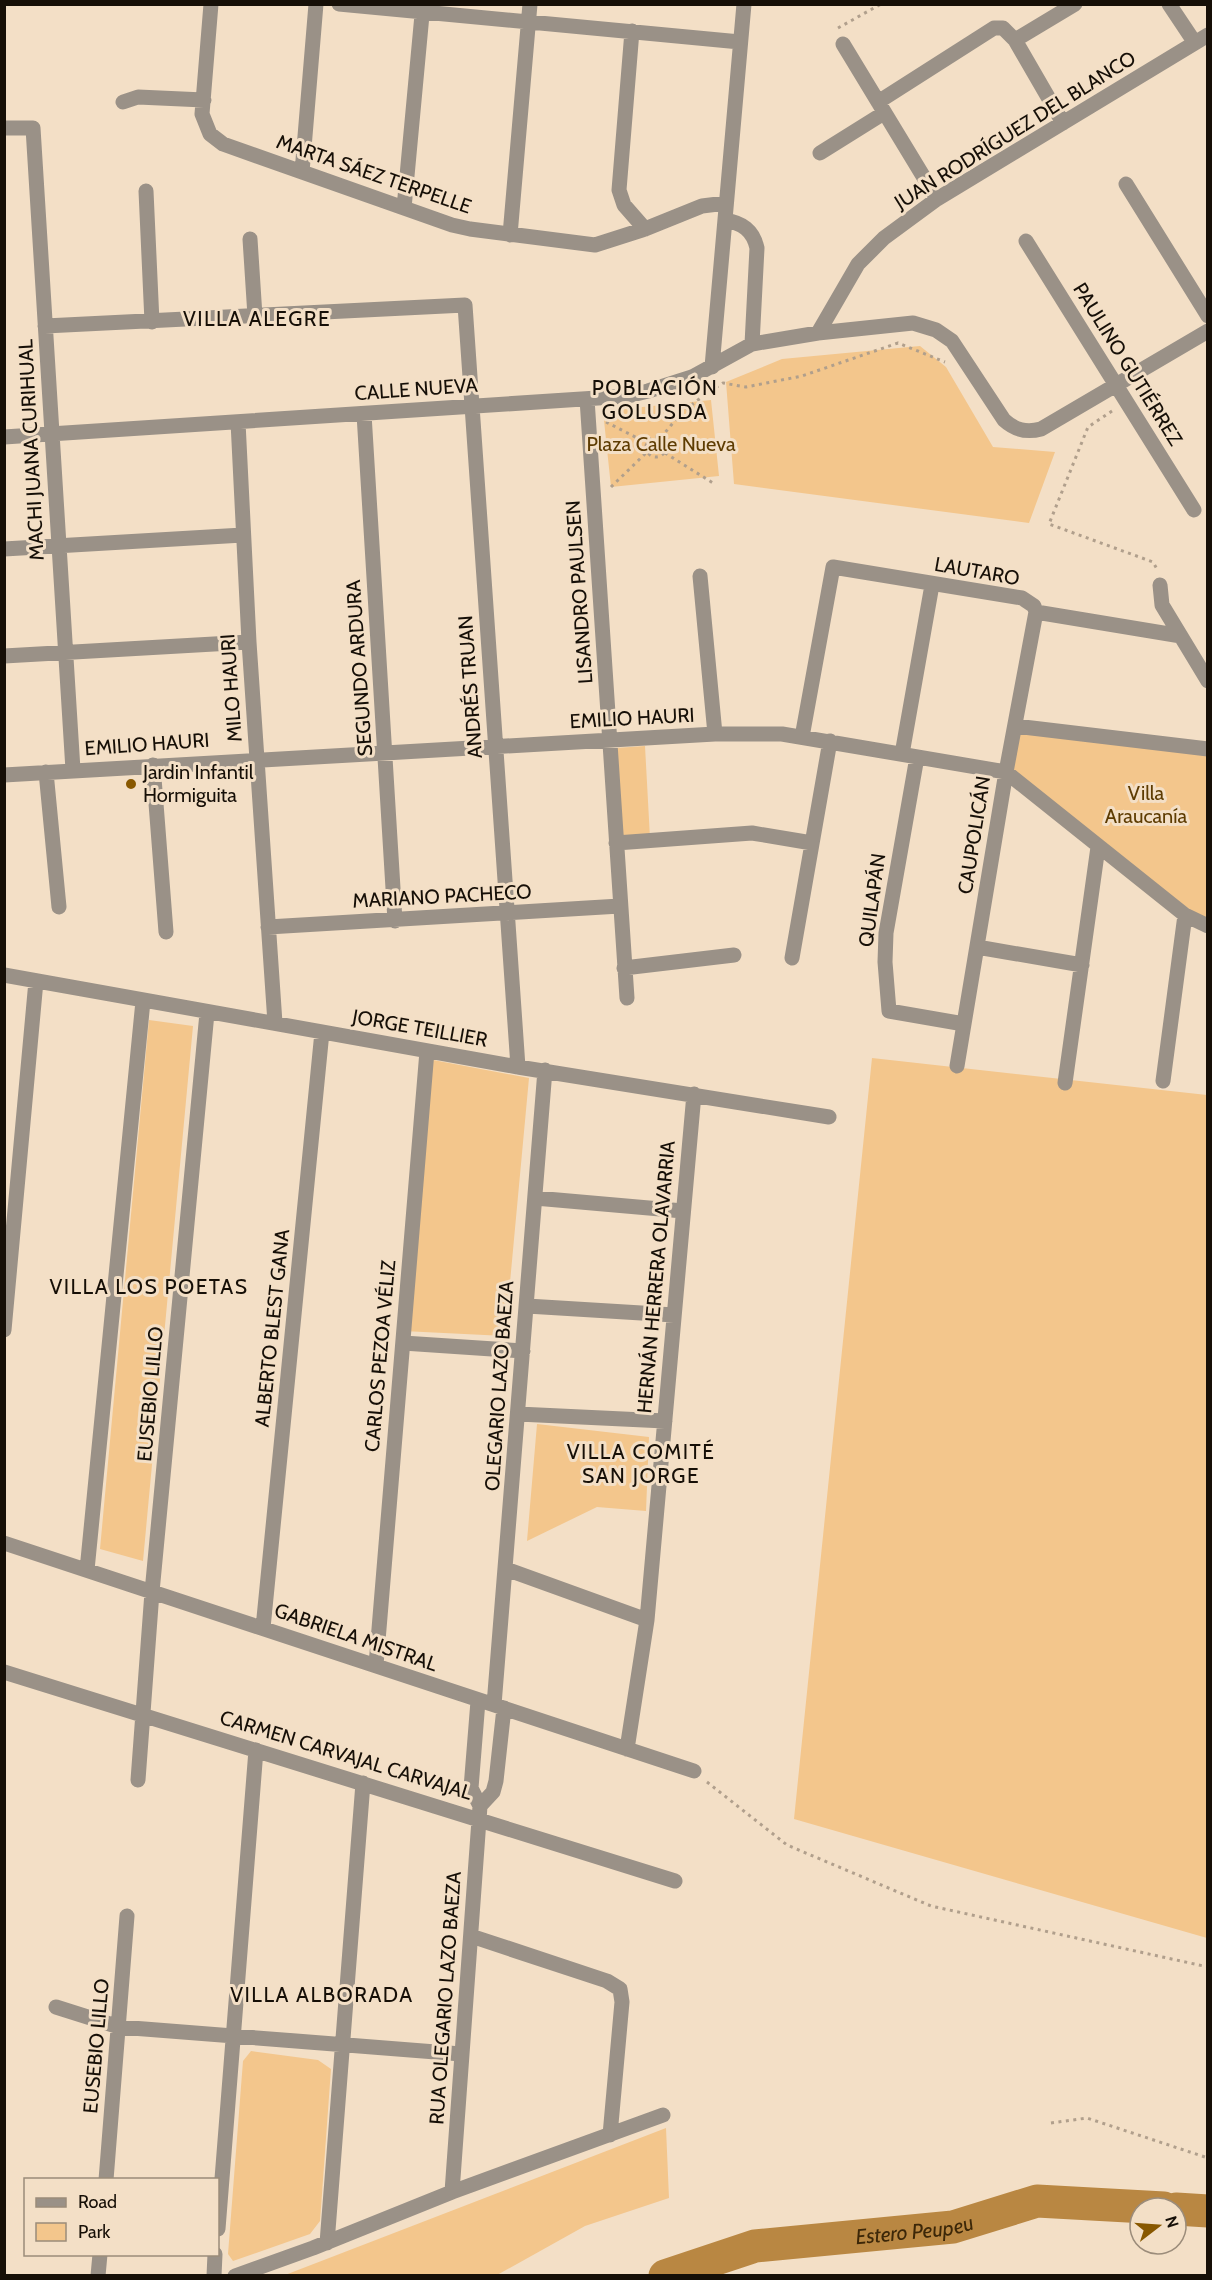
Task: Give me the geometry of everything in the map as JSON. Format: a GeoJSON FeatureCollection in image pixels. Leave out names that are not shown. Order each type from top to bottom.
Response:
{"type":"FeatureCollection","features":[{"type":"Feature","properties":{"kind":"street","name":"MARTA SÁEZ TERPELLE"},"geometry":{"type":"LineString","coordinates":[[211,4],[204,122],[210,134],[217,140],[452,225],[510,235],[595,245],[645,229],[702,206],[726,203]]}},
{"type":"Feature","properties":{"kind":"street"},"geometry":{"type":"LineString","coordinates":[[302,172],[316,4]]}},
{"type":"Feature","properties":{"kind":"street"},"geometry":{"type":"LineString","coordinates":[[339,4],[423,8],[528,22],[740,42]]}},
{"type":"Feature","properties":{"kind":"street"},"geometry":{"type":"LineString","coordinates":[[510,235],[530,4]]}},
{"type":"Feature","properties":{"kind":"street"},"geometry":{"type":"LineString","coordinates":[[712,367],[744,4]]}},
{"type":"Feature","properties":{"kind":"street"},"geometry":{"type":"LineString","coordinates":[[1015,40],[1075,4]]}},
{"type":"Feature","properties":{"kind":"street"},"geometry":{"type":"LineString","coordinates":[[1169,4],[1201,39]]}},
{"type":"Feature","properties":{"kind":"street"},"geometry":{"type":"LineString","coordinates":[[404,208],[423,8]]}},
{"type":"Feature","properties":{"kind":"street"},"geometry":{"type":"LineString","coordinates":[[820,153],[994,28],[1003,28],[1015,40],[1063,123]]}},
{"type":"Feature","properties":{"kind":"street"},"geometry":{"type":"LineString","coordinates":[[632,31],[619,190],[624,205],[645,229]]}},
{"type":"Feature","properties":{"kind":"street","name":"JUAN RODRÍGUEZ DEL BLANCO"},"geometry":{"type":"LineString","coordinates":[[818,333],[858,264],[884,238],[937,199],[1201,39]]}},
{"type":"Feature","properties":{"kind":"street"},"geometry":{"type":"LineString","coordinates":[[843,44],[937,199]]}},
{"type":"Feature","properties":{"kind":"street"},"geometry":{"type":"LineString","coordinates":[[123,102],[138,97],[204,99]]}},
{"type":"Feature","properties":{"kind":"street","name":"MACHI JUANA CURIHUAL"},"geometry":{"type":"LineString","coordinates":[[4,128],[33,128],[73,770]]}},
{"type":"Feature","properties":{"kind":"street"},"geometry":{"type":"LineString","coordinates":[[1126,184],[1208,316]]}},
{"type":"Feature","properties":{"kind":"street"},"geometry":{"type":"LineString","coordinates":[[146,190],[152,322]]}},
{"type":"Feature","properties":{"kind":"street"},"geometry":{"type":"LineString","coordinates":[[725,220],[737,222],[752,233],[757,248],[752,344]]}},
{"type":"Feature","properties":{"kind":"street"},"geometry":{"type":"LineString","coordinates":[[45,326],[255,316],[250,238]]}},
{"type":"Feature","properties":{"kind":"street","name":"PAULINO GUTIÉRREZ"},"geometry":{"type":"LineString","coordinates":[[1026,241],[1194,510]]}},
{"type":"Feature","properties":{"kind":"street","name":"ANDRÉS TRUAN"},"geometry":{"type":"LineString","coordinates":[[255,316],[465,305],[519,1067]]}},
{"type":"Feature","properties":{"kind":"street","name":"CALLE NUEVA"},"geometry":{"type":"LineString","coordinates":[[4,437],[472,407],[588,406],[648,392],[692,377],[752,344],[818,333],[914,323],[936,330],[959,349],[1000,414],[1010,425],[1024,431],[1033,431],[1048,425],[1116,386]]}},
{"type":"Feature","properties":{"kind":"street"},"geometry":{"type":"LineString","coordinates":[[1116,386],[1208,331]]}},
{"type":"Feature","properties":{"kind":"street","name":"LISANDRO PAULSEN"},"geometry":{"type":"LineString","coordinates":[[588,406],[627,998]]}},
{"type":"Feature","properties":{"kind":"street","name":"SEGUNDO ARDURA"},"geometry":{"type":"LineString","coordinates":[[364,414],[395,921]]}},
{"type":"Feature","properties":{"kind":"street","name":"MILO HAURI"},"geometry":{"type":"LineString","coordinates":[[238,422],[256,758],[275,1023]]}},
{"type":"Feature","properties":{"kind":"street"},"geometry":{"type":"LineString","coordinates":[[4,549],[243,535]]}},
{"type":"Feature","properties":{"kind":"street","name":"LAUTARO"},"geometry":{"type":"LineString","coordinates":[[802,737],[833,567],[1022,598],[1034,606],[1036,612],[1181,636]]}},
{"type":"Feature","properties":{"kind":"street"},"geometry":{"type":"LineString","coordinates":[[700,576],[715,734]]}},
{"type":"Feature","properties":{"kind":"street"},"geometry":{"type":"LineString","coordinates":[[1160,580],[1162,605],[1208,681]]}},
{"type":"Feature","properties":{"kind":"street","name":"QUILAPÁN"},"geometry":{"type":"LineString","coordinates":[[932,585],[886,933],[885,962],[889,1011],[964,1024]]}},
{"type":"Feature","properties":{"kind":"street","name":"CAUPOLICÁN"},"geometry":{"type":"LineString","coordinates":[[957,1066],[1006,772],[1036,612]]}},
{"type":"Feature","properties":{"kind":"street"},"geometry":{"type":"LineString","coordinates":[[4,656],[249,642]]}},
{"type":"Feature","properties":{"kind":"street"},"geometry":{"type":"LineString","coordinates":[[1015,726],[1208,749]]}},
{"type":"Feature","properties":{"kind":"street","name":"EMILIO HAURI"},"geometry":{"type":"LineString","coordinates":[[4,775],[256,758],[765,732],[1006,772],[1185,915],[1208,926]]}},
{"type":"Feature","properties":{"kind":"street"},"geometry":{"type":"LineString","coordinates":[[792,958],[830,741]]}},
{"type":"Feature","properties":{"kind":"street"},"geometry":{"type":"LineString","coordinates":[[153,765],[166,932]]}},
{"type":"Feature","properties":{"kind":"street"},"geometry":{"type":"LineString","coordinates":[[46,772],[59,907]]}},
{"type":"Feature","properties":{"kind":"street"},"geometry":{"type":"LineString","coordinates":[[616,843],[752,833],[812,843]]}},
{"type":"Feature","properties":{"kind":"street"},"geometry":{"type":"LineString","coordinates":[[1065,1083],[1098,847]]}},
{"type":"Feature","properties":{"kind":"street","name":"MARIANO PACHECO"},"geometry":{"type":"LineString","coordinates":[[268,927],[620,906]]}},
{"type":"Feature","properties":{"kind":"street"},"geometry":{"type":"LineString","coordinates":[[1163,1080],[1185,915]]}},
{"type":"Feature","properties":{"kind":"street"},"geometry":{"type":"LineString","coordinates":[[977,947],[1082,965]]}},
{"type":"Feature","properties":{"kind":"street"},"geometry":{"type":"LineString","coordinates":[[624,968],[734,955]]}},
{"type":"Feature","properties":{"kind":"street","name":"JORGE TEILLIER"},"geometry":{"type":"LineString","coordinates":[[4,975],[519,1067],[829,1117]]}},
{"type":"Feature","properties":{"kind":"street"},"geometry":{"type":"LineString","coordinates":[[4,1330],[36,981]]}},
{"type":"Feature","properties":{"kind":"street"},"geometry":{"type":"LineString","coordinates":[[87,1570],[143,1001]]}},
{"type":"Feature","properties":{"kind":"street","name":"EUSEBIO LILLO"},"geometry":{"type":"LineString","coordinates":[[138,1780],[152,1592],[207,1013]]}},
{"type":"Feature","properties":{"kind":"street","name":"ALBERTO BLEST GANA"},"geometry":{"type":"LineString","coordinates":[[263,1628],[322,1032]]}},
{"type":"Feature","properties":{"kind":"street","name":"CARLOS PEZOA VÉLIZ"},"geometry":{"type":"LineString","coordinates":[[375,1665],[427,1051]]}},
{"type":"Feature","properties":{"kind":"street","name":"OLEGARIO LAZO BAEZA"},"geometry":{"type":"LineString","coordinates":[[499,1706],[506,1569],[545,1070]]}},
{"type":"Feature","properties":{"kind":"street","name":"HERNÁN HERRERA OLAVARRIA"},"geometry":{"type":"LineString","coordinates":[[627,1749],[647,1620],[694,1094]]}},
{"type":"Feature","properties":{"kind":"street"},"geometry":{"type":"LineString","coordinates":[[535,1198],[683,1211]]}},
{"type":"Feature","properties":{"kind":"street"},"geometry":{"type":"LineString","coordinates":[[526,1306],[674,1315]]}},
{"type":"Feature","properties":{"kind":"street"},"geometry":{"type":"LineString","coordinates":[[403,1343],[523,1351]]}},
{"type":"Feature","properties":{"kind":"street"},"geometry":{"type":"LineString","coordinates":[[518,1414],[665,1421]]}},
{"type":"Feature","properties":{"kind":"street","name":"GABRIELA MISTRAL"},"geometry":{"type":"LineString","coordinates":[[4,1543],[694,1771]]}},
{"type":"Feature","properties":{"kind":"street"},"geometry":{"type":"LineString","coordinates":[[506,1569],[647,1620]]}},
{"type":"Feature","properties":{"kind":"street","name":"CARMEN CARVAJAL CARVAJAL"},"geometry":{"type":"LineString","coordinates":[[4,1672],[363,1783],[480,1812],[675,1881]]}},
{"type":"Feature","properties":{"kind":"street","name":"RUA OLEGARIO LAZO BAEZA"},"geometry":{"type":"LineString","coordinates":[[452,2192],[480,1812],[471,1788],[478,1701]]}},
{"type":"Feature","properties":{"kind":"street","name":"RUA OLEGARIO LAZO BAEZA"},"geometry":{"type":"LineString","coordinates":[[480,1812],[493,1792],[496,1781],[499,1706]]}},
{"type":"Feature","properties":{"kind":"street"},"geometry":{"type":"LineString","coordinates":[[219,2216],[256,1750]]}},
{"type":"Feature","properties":{"kind":"street"},"geometry":{"type":"LineString","coordinates":[[327,2243],[363,1783]]}},
{"type":"Feature","properties":{"kind":"street","name":"EUSEBIO LILLO"},"geometry":{"type":"LineString","coordinates":[[106,2178],[128,1916]]}},
{"type":"Feature","properties":{"kind":"street"},"geometry":{"type":"LineString","coordinates":[[471,1936],[607,1981],[620,1989],[622,2002],[610,2135]]}},
{"type":"Feature","properties":{"kind":"street"},"geometry":{"type":"LineString","coordinates":[[56,2007],[119,2027],[461,2054]]}},
{"type":"Feature","properties":{"kind":"street"},"geometry":{"type":"LineString","coordinates":[[235,2276],[327,2243],[452,2192],[663,2115]]}},
{"type":"Feature","properties":{"kind":"street"},"geometry":{"type":"LineString","coordinates":[[98,2276],[100,2256]]}},
{"type":"Feature","properties":{"kind":"street"},"geometry":{"type":"LineString","coordinates":[[214,2276],[215,2256]]}},
{"type":"Feature","properties":{"kind":"path"},"geometry":{"type":"LineString","coordinates":[[843,44],[834,31],[881,4]]}},
{"type":"Feature","properties":{"kind":"path"},"geometry":{"type":"LineString","coordinates":[[661,438],[690,404],[723,383],[746,387],[802,376],[898,343],[952,365]]}},
{"type":"Feature","properties":{"kind":"path"},"geometry":{"type":"LineString","coordinates":[[1126,402],[1088,427],[1049,524],[1154,562],[1160,580]]}},
{"type":"Feature","properties":{"kind":"path"},"geometry":{"type":"LineString","coordinates":[[588,406],[647,443]]}},
{"type":"Feature","properties":{"kind":"path"},"geometry":{"type":"LineString","coordinates":[[611,488],[647,452],[647,443],[651,438],[661,438],[666,443],[665,453]]}},
{"type":"Feature","properties":{"kind":"path"},"geometry":{"type":"LineString","coordinates":[[647,452],[656,457],[665,453]]}},
{"type":"Feature","properties":{"kind":"path"},"geometry":{"type":"LineString","coordinates":[[665,453],[713,483]]}},
{"type":"Feature","properties":{"kind":"path"},"geometry":{"type":"LineString","coordinates":[[694,1771],[787,1845],[931,1906],[1208,1967]]}},
{"type":"Feature","properties":{"kind":"path"},"geometry":{"type":"LineString","coordinates":[[1051,2123],[1087,2118],[1208,2158]]}},
{"type":"Feature","properties":{"kind":"green space"},"geometry":{"type":"Polygon","coordinates":[[[920,346],[946,367],[993,447],[1055,452],[1029,523],[734,484],[726,382],[782,359],[920,346]]]}},
{"type":"Feature","properties":{"kind":"green space","name":"Plaza Calle Nueva"},"geometry":{"type":"Polygon","coordinates":[[[711,400],[719,476],[611,487],[603,411],[711,400]]]}},
{"type":"Feature","properties":{"kind":"green space","name":"Villa Araucanía"},"geometry":{"type":"Polygon","coordinates":[[[1016,728],[1207,751],[1207,923],[1009,771],[1016,728]]]}},
{"type":"Feature","properties":{"kind":"green space"},"geometry":{"type":"Polygon","coordinates":[[[645,746],[650,838],[622,839],[616,748],[645,746]]]}},
{"type":"Feature","properties":{"kind":"green space"},"geometry":{"type":"Polygon","coordinates":[[[149,1020],[193,1026],[143,1561],[100,1549],[149,1020]]]}},
{"type":"Feature","properties":{"kind":"green space"},"geometry":{"type":"Polygon","coordinates":[[[872,1058],[1207,1095],[1207,1938],[794,1819],[872,1058]]]}},
{"type":"Feature","properties":{"kind":"green space"},"geometry":{"type":"Polygon","coordinates":[[[433,1060],[529,1078],[505,1336],[403,1331],[433,1060]]]}},
{"type":"Feature","properties":{"kind":"green space"},"geometry":{"type":"Polygon","coordinates":[[[537,1424],[649,1437],[646,1511],[597,1507],[527,1541],[537,1424]]]}},
{"type":"Feature","properties":{"kind":"green space"},"geometry":{"type":"Polygon","coordinates":[[[251,2051],[318,2060],[331,2069],[320,2221],[310,2234],[233,2261],[228,2254],[243,2061],[251,2051]]]}},
{"type":"Feature","properties":{"kind":"green space"},"geometry":{"type":"Polygon","coordinates":[[[666,2128],[669,2198],[585,2226],[497,2275],[285,2275],[666,2128]]]}},
{"type":"Feature","properties":{"kind":"waterway","name":"Estero Peupeu"},"geometry":{"type":"LineString","coordinates":[[665,2276],[755,2246],[953,2227],[1037,2201],[1128,2206]]}},
{"type":"Feature","properties":{"kind":"waterway","name":"Estero Peupeu"},"geometry":{"type":"LineString","coordinates":[[1188,2210],[1208,2211]]}},
{"type":"Feature","properties":{"kind":"place","name":"Jardin Infantil Hormiguita"},"geometry":{"type":"Point","coordinates":[131,784]}},
{"type":"Feature","properties":{"kind":"district","name":"VILLA ALEGRE"},"geometry":{"type":"Point","coordinates":[257,318]}},
{"type":"Feature","properties":{"kind":"district","name":"POBLACIÓN GOLUSDA"},"geometry":{"type":"Point","coordinates":[655,399]}},
{"type":"Feature","properties":{"kind":"district","name":"VILLA LOS POETAS"},"geometry":{"type":"Point","coordinates":[149,1286]}},
{"type":"Feature","properties":{"kind":"district","name":"VILLA COMITÉ SAN JORGE"},"geometry":{"type":"Point","coordinates":[641,1463]}},
{"type":"Feature","properties":{"kind":"district","name":"VILLA ALBORADA"},"geometry":{"type":"Point","coordinates":[322,1994]}}]}
